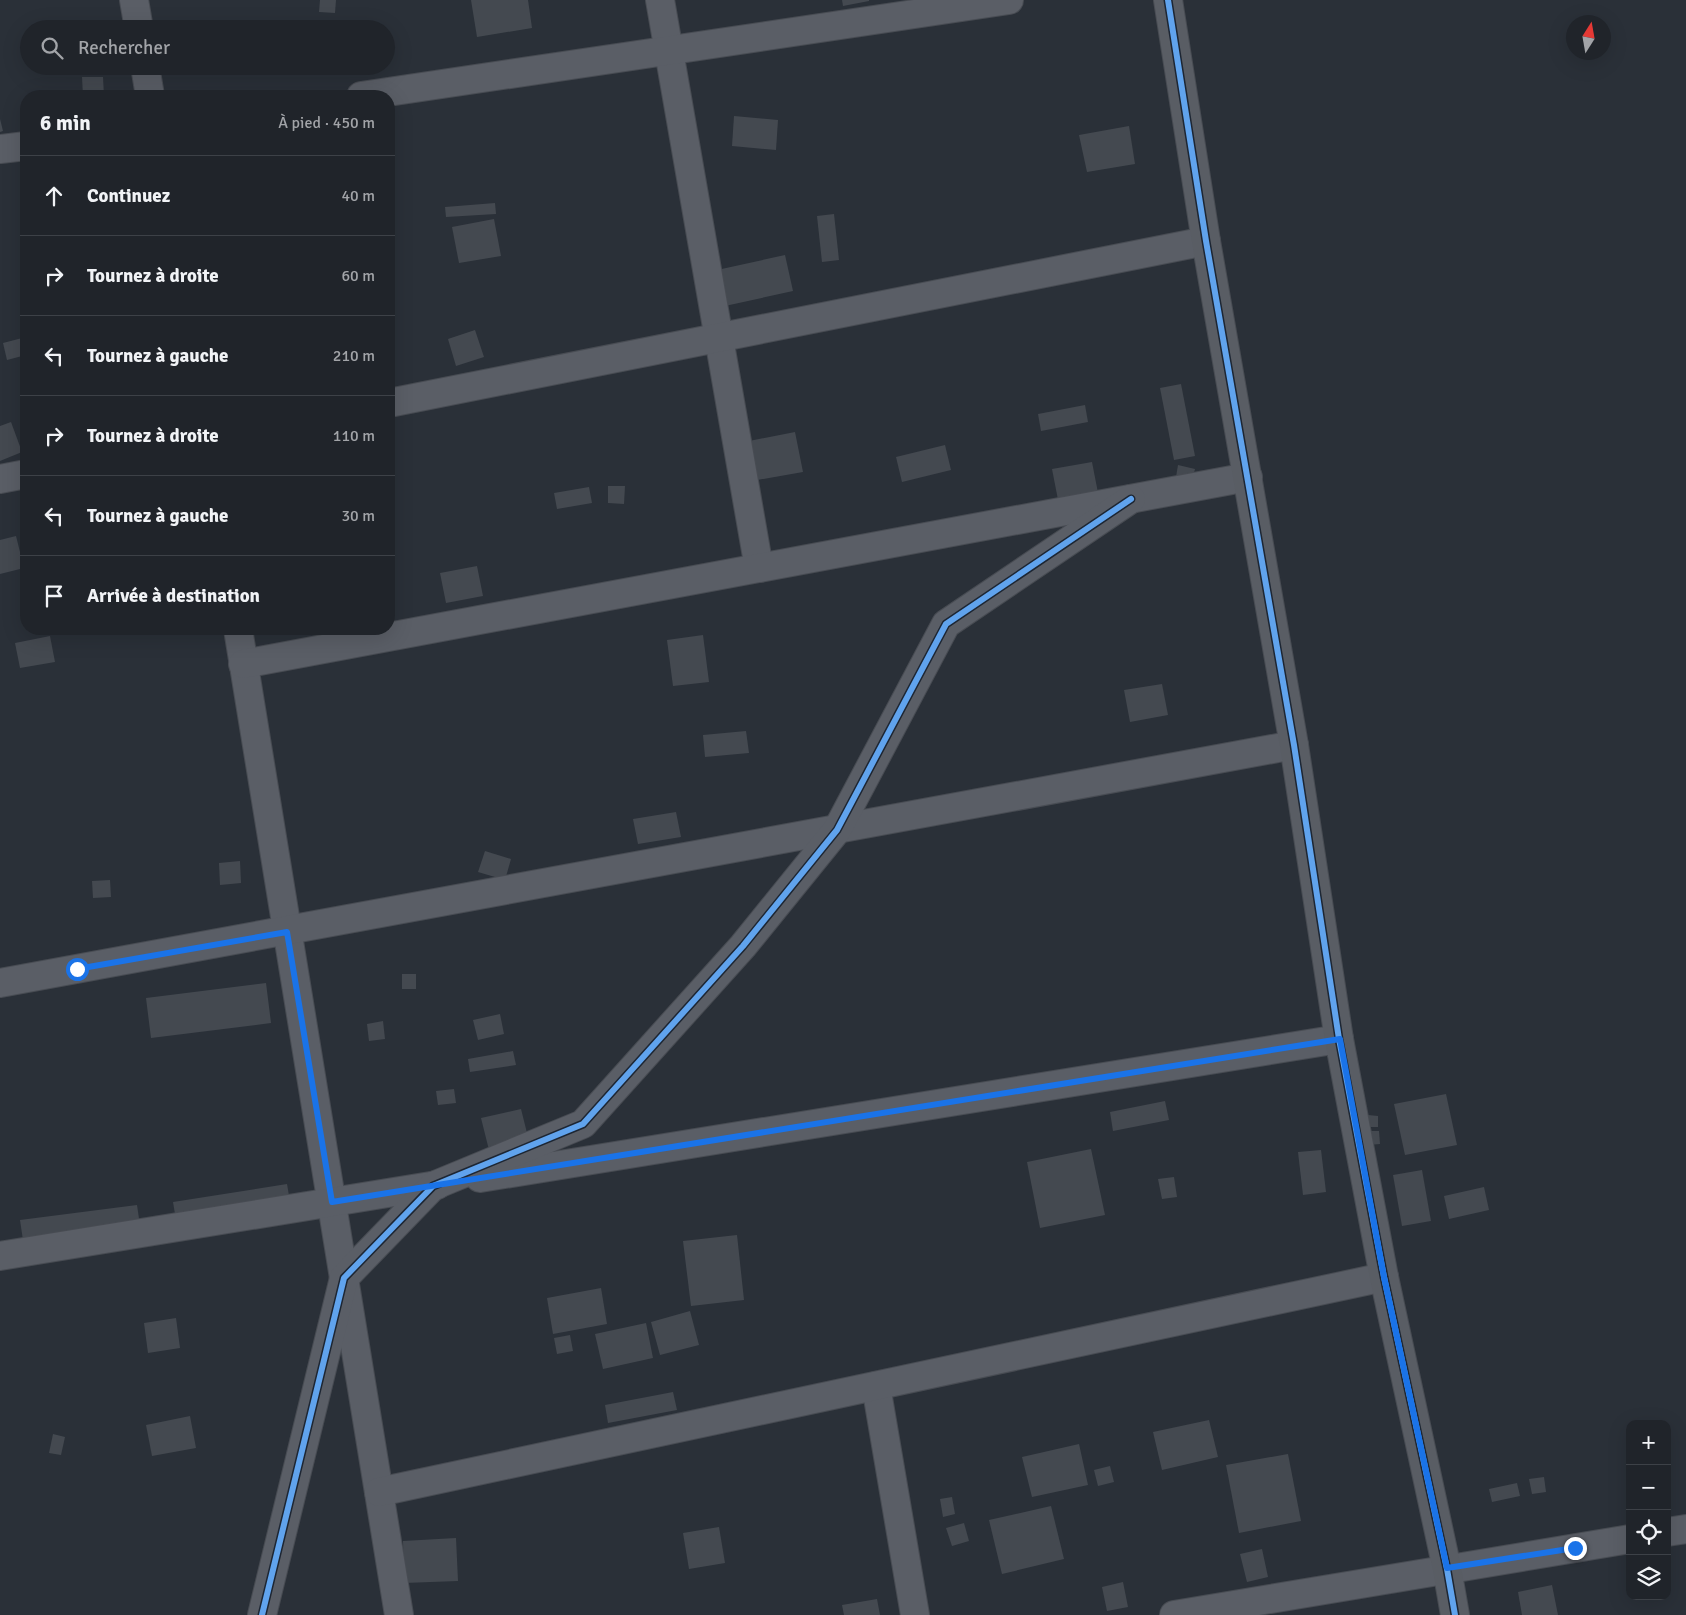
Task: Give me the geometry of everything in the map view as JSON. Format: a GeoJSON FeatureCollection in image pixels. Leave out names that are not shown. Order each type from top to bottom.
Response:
{"type":"FeatureCollection","features":[{"type":"Feature","properties":{"kind":"street"},"geometry":{"type":"LineString","coordinates":[[134,0],[137,20]]}},
{"type":"Feature","properties":{"kind":"street"},"geometry":{"type":"LineString","coordinates":[[660,0],[760,568]]}},
{"type":"Feature","properties":{"kind":"street"},"geometry":{"type":"LineString","coordinates":[[395,91],[1009,0]]}},
{"type":"Feature","properties":{"kind":"street"},"geometry":{"type":"LineString","coordinates":[[1168,0],[1206,241],[1294,745],[1340,1039],[1384,1277],[1447,1568],[1455,1615]]}},
{"type":"Feature","properties":{"kind":"street"},"geometry":{"type":"LineString","coordinates":[[146,75],[149,90]]}},
{"type":"Feature","properties":{"kind":"street"},"geometry":{"type":"LineString","coordinates":[[0,149],[20,147]]}},
{"type":"Feature","properties":{"kind":"street"},"geometry":{"type":"LineString","coordinates":[[395,403],[1206,241]]}},
{"type":"Feature","properties":{"kind":"street"},"geometry":{"type":"LineString","coordinates":[[0,478],[20,475]]}},
{"type":"Feature","properties":{"kind":"street"},"geometry":{"type":"LineString","coordinates":[[244,664],[1248,477]]}},
{"type":"Feature","properties":{"kind":"street"},"geometry":{"type":"LineString","coordinates":[[262,1615],[344,1278],[433,1186],[583,1124],[743,946],[838,830],[946,624],[1131,499]]}},
{"type":"Feature","properties":{"kind":"street"},"geometry":{"type":"LineString","coordinates":[[239,635],[399,1615]]}},
{"type":"Feature","properties":{"kind":"street"},"geometry":{"type":"LineString","coordinates":[[0,983],[287,932],[1294,745]]}},
{"type":"Feature","properties":{"kind":"street"},"geometry":{"type":"LineString","coordinates":[[0,1256],[1340,1039]]}},
{"type":"Feature","properties":{"kind":"street"},"geometry":{"type":"LineString","coordinates":[[379,1492],[1384,1277]]}},
{"type":"Feature","properties":{"kind":"street"},"geometry":{"type":"LineString","coordinates":[[876,1386],[915,1615]]}},
{"type":"Feature","properties":{"kind":"street"},"geometry":{"type":"LineString","coordinates":[[1671,1531],[1686,1529]]}},
{"type":"Feature","properties":{"kind":"street"},"geometry":{"type":"LineString","coordinates":[[1174,1615],[1626,1539]]}},
{"type":"Feature","properties":{"kind":"building"},"geometry":{"type":"Polygon","coordinates":[[[320,0],[336,0],[335,13],[319,12],[320,0]]]}},
{"type":"Feature","properties":{"kind":"building"},"geometry":{"type":"Polygon","coordinates":[[[471,0],[528,0],[532,28],[477,37],[471,0]]]}},
{"type":"Feature","properties":{"kind":"building"},"geometry":{"type":"Polygon","coordinates":[[[842,0],[869,0],[869,1],[843,6],[842,0]]]}},
{"type":"Feature","properties":{"kind":"building"},"geometry":{"type":"Polygon","coordinates":[[[82,77],[103,77],[104,90],[83,90],[82,77]]]}},
{"type":"Feature","properties":{"kind":"building"},"geometry":{"type":"Polygon","coordinates":[[[734,116],[778,120],[776,150],[732,146],[734,116]]]}},
{"type":"Feature","properties":{"kind":"building"},"geometry":{"type":"Polygon","coordinates":[[[0,119],[3,131],[0,132],[0,119]]]}},
{"type":"Feature","properties":{"kind":"building"},"geometry":{"type":"Polygon","coordinates":[[[1129,126],[1135,164],[1087,172],[1079,135],[1129,126]]]}},
{"type":"Feature","properties":{"kind":"building"},"geometry":{"type":"Polygon","coordinates":[[[495,203],[496,214],[446,217],[445,207],[495,203]]]}},
{"type":"Feature","properties":{"kind":"building"},"geometry":{"type":"Polygon","coordinates":[[[834,214],[839,260],[822,262],[817,216],[834,214]]]}},
{"type":"Feature","properties":{"kind":"building"},"geometry":{"type":"Polygon","coordinates":[[[494,219],[501,256],[459,263],[452,227],[494,219]]]}},
{"type":"Feature","properties":{"kind":"building"},"geometry":{"type":"Polygon","coordinates":[[[785,255],[793,291],[725,306],[717,270],[785,255]]]}},
{"type":"Feature","properties":{"kind":"building"},"geometry":{"type":"Polygon","coordinates":[[[475,330],[484,357],[456,366],[448,339],[475,330]]]}},
{"type":"Feature","properties":{"kind":"building"},"geometry":{"type":"Polygon","coordinates":[[[20,339],[20,357],[7,360],[3,343],[20,339]]]}},
{"type":"Feature","properties":{"kind":"building"},"geometry":{"type":"Polygon","coordinates":[[[1181,384],[1195,456],[1174,460],[1160,388],[1181,384]]]}},
{"type":"Feature","properties":{"kind":"building"},"geometry":{"type":"Polygon","coordinates":[[[1085,405],[1088,422],[1041,431],[1038,414],[1085,405]]]}},
{"type":"Feature","properties":{"kind":"building"},"geometry":{"type":"Polygon","coordinates":[[[11,422],[20,447],[20,453],[0,461],[0,426],[11,422]]]}},
{"type":"Feature","properties":{"kind":"building"},"geometry":{"type":"Polygon","coordinates":[[[795,432],[803,472],[757,480],[749,441],[795,432]]]}},
{"type":"Feature","properties":{"kind":"building"},"geometry":{"type":"Polygon","coordinates":[[[945,445],[951,470],[902,482],[896,457],[945,445]]]}},
{"type":"Feature","properties":{"kind":"building"},"geometry":{"type":"Polygon","coordinates":[[[1092,462],[1099,498],[1059,505],[1052,469],[1092,462]]]}},
{"type":"Feature","properties":{"kind":"building"},"geometry":{"type":"Polygon","coordinates":[[[1178,465],[1195,469],[1192,480],[1176,477],[1178,465]]]}},
{"type":"Feature","properties":{"kind":"building"},"geometry":{"type":"Polygon","coordinates":[[[608,486],[625,486],[624,504],[608,503],[608,486]]]}},
{"type":"Feature","properties":{"kind":"building"},"geometry":{"type":"Polygon","coordinates":[[[589,487],[592,503],[557,509],[554,493],[589,487]]]}},
{"type":"Feature","properties":{"kind":"building"},"geometry":{"type":"Polygon","coordinates":[[[16,536],[20,552],[20,569],[0,574],[0,540],[16,536]]]}},
{"type":"Feature","properties":{"kind":"building"},"geometry":{"type":"Polygon","coordinates":[[[477,566],[483,596],[446,603],[440,573],[477,566]]]}},
{"type":"Feature","properties":{"kind":"building"},"geometry":{"type":"Polygon","coordinates":[[[703,635],[709,682],[673,686],[667,640],[703,635]]]}},
{"type":"Feature","properties":{"kind":"building"},"geometry":{"type":"Polygon","coordinates":[[[50,636],[55,662],[20,668],[15,643],[50,636]]]}},
{"type":"Feature","properties":{"kind":"building"},"geometry":{"type":"Polygon","coordinates":[[[1162,684],[1168,715],[1130,722],[1124,690],[1162,684]]]}},
{"type":"Feature","properties":{"kind":"building"},"geometry":{"type":"Polygon","coordinates":[[[746,731],[749,753],[705,757],[703,735],[746,731]]]}},
{"type":"Feature","properties":{"kind":"building"},"geometry":{"type":"Polygon","coordinates":[[[676,812],[681,837],[638,844],[633,819],[676,812]]]}},
{"type":"Feature","properties":{"kind":"building"},"geometry":{"type":"Polygon","coordinates":[[[485,851],[511,859],[505,880],[478,872],[485,851]]]}},
{"type":"Feature","properties":{"kind":"building"},"geometry":{"type":"Polygon","coordinates":[[[240,861],[241,883],[220,885],[219,863],[240,861]]]}},
{"type":"Feature","properties":{"kind":"building"},"geometry":{"type":"Polygon","coordinates":[[[110,880],[111,897],[93,898],[92,881],[110,880]]]}},
{"type":"Feature","properties":{"kind":"building"},"geometry":{"type":"Polygon","coordinates":[[[402,974],[416,974],[416,989],[402,989],[402,974]]]}},
{"type":"Feature","properties":{"kind":"building"},"geometry":{"type":"Polygon","coordinates":[[[266,983],[271,1023],[151,1038],[146,998],[266,983]]]}},
{"type":"Feature","properties":{"kind":"building"},"geometry":{"type":"Polygon","coordinates":[[[500,1014],[504,1034],[478,1040],[473,1020],[500,1014]]]}},
{"type":"Feature","properties":{"kind":"building"},"geometry":{"type":"Polygon","coordinates":[[[383,1021],[385,1039],[369,1041],[367,1024],[383,1021]]]}},
{"type":"Feature","properties":{"kind":"building"},"geometry":{"type":"Polygon","coordinates":[[[513,1051],[516,1065],[470,1072],[468,1059],[513,1051]]]}},
{"type":"Feature","properties":{"kind":"building"},"geometry":{"type":"Polygon","coordinates":[[[454,1089],[456,1103],[438,1105],[436,1091],[454,1089]]]}},
{"type":"Feature","properties":{"kind":"building"},"geometry":{"type":"Polygon","coordinates":[[[1446,1094],[1457,1145],[1405,1155],[1394,1104],[1446,1094]]]}},
{"type":"Feature","properties":{"kind":"building"},"geometry":{"type":"Polygon","coordinates":[[[1165,1101],[1169,1120],[1113,1131],[1110,1112],[1165,1101]]]}},
{"type":"Feature","properties":{"kind":"building"},"geometry":{"type":"Polygon","coordinates":[[[521,1109],[529,1141],[489,1150],[481,1118],[521,1109]]]}},
{"type":"Feature","properties":{"kind":"building"},"geometry":{"type":"Polygon","coordinates":[[[1368,1115],[1378,1116],[1378,1127],[1368,1127],[1368,1115]]]}},
{"type":"Feature","properties":{"kind":"building"},"geometry":{"type":"Polygon","coordinates":[[[1367,1131],[1379,1131],[1380,1144],[1368,1145],[1367,1131]]]}},
{"type":"Feature","properties":{"kind":"building"},"geometry":{"type":"Polygon","coordinates":[[[1091,1149],[1105,1215],[1040,1228],[1027,1162],[1091,1149]]]}},
{"type":"Feature","properties":{"kind":"building"},"geometry":{"type":"Polygon","coordinates":[[[1321,1150],[1326,1192],[1303,1195],[1298,1152],[1321,1150]]]}},
{"type":"Feature","properties":{"kind":"building"},"geometry":{"type":"Polygon","coordinates":[[[1422,1170],[1431,1221],[1402,1226],[1393,1175],[1422,1170]]]}},
{"type":"Feature","properties":{"kind":"building"},"geometry":{"type":"Polygon","coordinates":[[[1174,1177],[1177,1197],[1162,1199],[1158,1179],[1174,1177]]]}},
{"type":"Feature","properties":{"kind":"building"},"geometry":{"type":"Polygon","coordinates":[[[287,1184],[291,1207],[177,1226],[173,1202],[287,1184]]]}},
{"type":"Feature","properties":{"kind":"building"},"geometry":{"type":"Polygon","coordinates":[[[1484,1187],[1489,1210],[1449,1219],[1444,1196],[1484,1187]]]}},
{"type":"Feature","properties":{"kind":"building"},"geometry":{"type":"Polygon","coordinates":[[[137,1205],[141,1232],[24,1247],[20,1220],[137,1205]]]}},
{"type":"Feature","properties":{"kind":"building"},"geometry":{"type":"Polygon","coordinates":[[[737,1235],[744,1300],[691,1306],[683,1241],[737,1235]]]}},
{"type":"Feature","properties":{"kind":"building"},"geometry":{"type":"Polygon","coordinates":[[[601,1288],[607,1324],[553,1334],[547,1298],[601,1288]]]}},
{"type":"Feature","properties":{"kind":"building"},"geometry":{"type":"Polygon","coordinates":[[[690,1311],[699,1345],[660,1355],[651,1322],[690,1311]]]}},
{"type":"Feature","properties":{"kind":"building"},"geometry":{"type":"Polygon","coordinates":[[[176,1318],[180,1348],[148,1353],[144,1323],[176,1318]]]}},
{"type":"Feature","properties":{"kind":"building"},"geometry":{"type":"Polygon","coordinates":[[[646,1323],[653,1358],[603,1369],[595,1334],[646,1323]]]}},
{"type":"Feature","properties":{"kind":"building"},"geometry":{"type":"Polygon","coordinates":[[[570,1335],[573,1351],[557,1354],[554,1338],[570,1335]]]}},
{"type":"Feature","properties":{"kind":"building"},"geometry":{"type":"Polygon","coordinates":[[[673,1392],[677,1410],[608,1423],[605,1405],[673,1392]]]}},
{"type":"Feature","properties":{"kind":"building"},"geometry":{"type":"Polygon","coordinates":[[[190,1416],[196,1448],[152,1456],[146,1425],[190,1416]]]}},
{"type":"Feature","properties":{"kind":"building"},"geometry":{"type":"Polygon","coordinates":[[[1209,1420],[1218,1457],[1162,1470],[1153,1432],[1209,1420]]]}},
{"type":"Feature","properties":{"kind":"building"},"geometry":{"type":"Polygon","coordinates":[[[53,1434],[65,1437],[61,1455],[49,1453],[53,1434]]]}},
{"type":"Feature","properties":{"kind":"building"},"geometry":{"type":"Polygon","coordinates":[[[1079,1444],[1088,1485],[1032,1497],[1022,1457],[1079,1444]]]}},
{"type":"Feature","properties":{"kind":"building"},"geometry":{"type":"Polygon","coordinates":[[[1288,1454],[1301,1521],[1239,1533],[1226,1465],[1288,1454]]]}},
{"type":"Feature","properties":{"kind":"building"},"geometry":{"type":"Polygon","coordinates":[[[1110,1466],[1114,1482],[1098,1486],[1094,1470],[1110,1466]]]}},
{"type":"Feature","properties":{"kind":"building"},"geometry":{"type":"Polygon","coordinates":[[[1544,1477],[1546,1492],[1532,1494],[1529,1479],[1544,1477]]]}},
{"type":"Feature","properties":{"kind":"building"},"geometry":{"type":"Polygon","coordinates":[[[1517,1483],[1520,1496],[1492,1502],[1489,1489],[1517,1483]]]}},
{"type":"Feature","properties":{"kind":"building"},"geometry":{"type":"Polygon","coordinates":[[[952,1497],[955,1514],[943,1517],[940,1499],[952,1497]]]}},
{"type":"Feature","properties":{"kind":"building"},"geometry":{"type":"Polygon","coordinates":[[[1051,1506],[1064,1559],[1002,1574],[989,1520],[1051,1506]]]}},
{"type":"Feature","properties":{"kind":"building"},"geometry":{"type":"Polygon","coordinates":[[[964,1523],[969,1541],[952,1546],[946,1528],[964,1523]]]}},
{"type":"Feature","properties":{"kind":"building"},"geometry":{"type":"Polygon","coordinates":[[[719,1527],[725,1563],[689,1569],[683,1533],[719,1527]]]}},
{"type":"Feature","properties":{"kind":"building"},"geometry":{"type":"Polygon","coordinates":[[[456,1538],[458,1581],[404,1583],[403,1541],[456,1538]]]}},
{"type":"Feature","properties":{"kind":"building"},"geometry":{"type":"Polygon","coordinates":[[[1262,1549],[1268,1577],[1247,1582],[1240,1554],[1262,1549]]]}},
{"type":"Feature","properties":{"kind":"building"},"geometry":{"type":"Polygon","coordinates":[[[1123,1582],[1128,1607],[1107,1611],[1102,1587],[1123,1582]]]}},
{"type":"Feature","properties":{"kind":"building"},"geometry":{"type":"Polygon","coordinates":[[[1552,1585],[1558,1615],[1522,1615],[1518,1592],[1552,1585]]]}},
{"type":"Feature","properties":{"kind":"building"},"geometry":{"type":"Polygon","coordinates":[[[877,1599],[880,1615],[844,1615],[842,1605],[877,1599]]]}},
{"type":"Feature","properties":{"kind":"cycle path"},"geometry":{"type":"LineString","coordinates":[[1168,0],[1206,241],[1294,745],[1339,1039],[1384,1277],[1447,1569],[1455,1615]]}},
{"type":"Feature","properties":{"kind":"cycle path"},"geometry":{"type":"LineString","coordinates":[[262,1615],[344,1278],[433,1186],[583,1124],[743,946],[837,830],[946,624],[1131,499]]}},
{"type":"Feature","properties":{"kind":"route"},"geometry":{"type":"LineString","coordinates":[[77,969],[287,932],[332,1202],[1340,1039],[1384,1277],[1447,1568],[1575,1548]]}}]}
